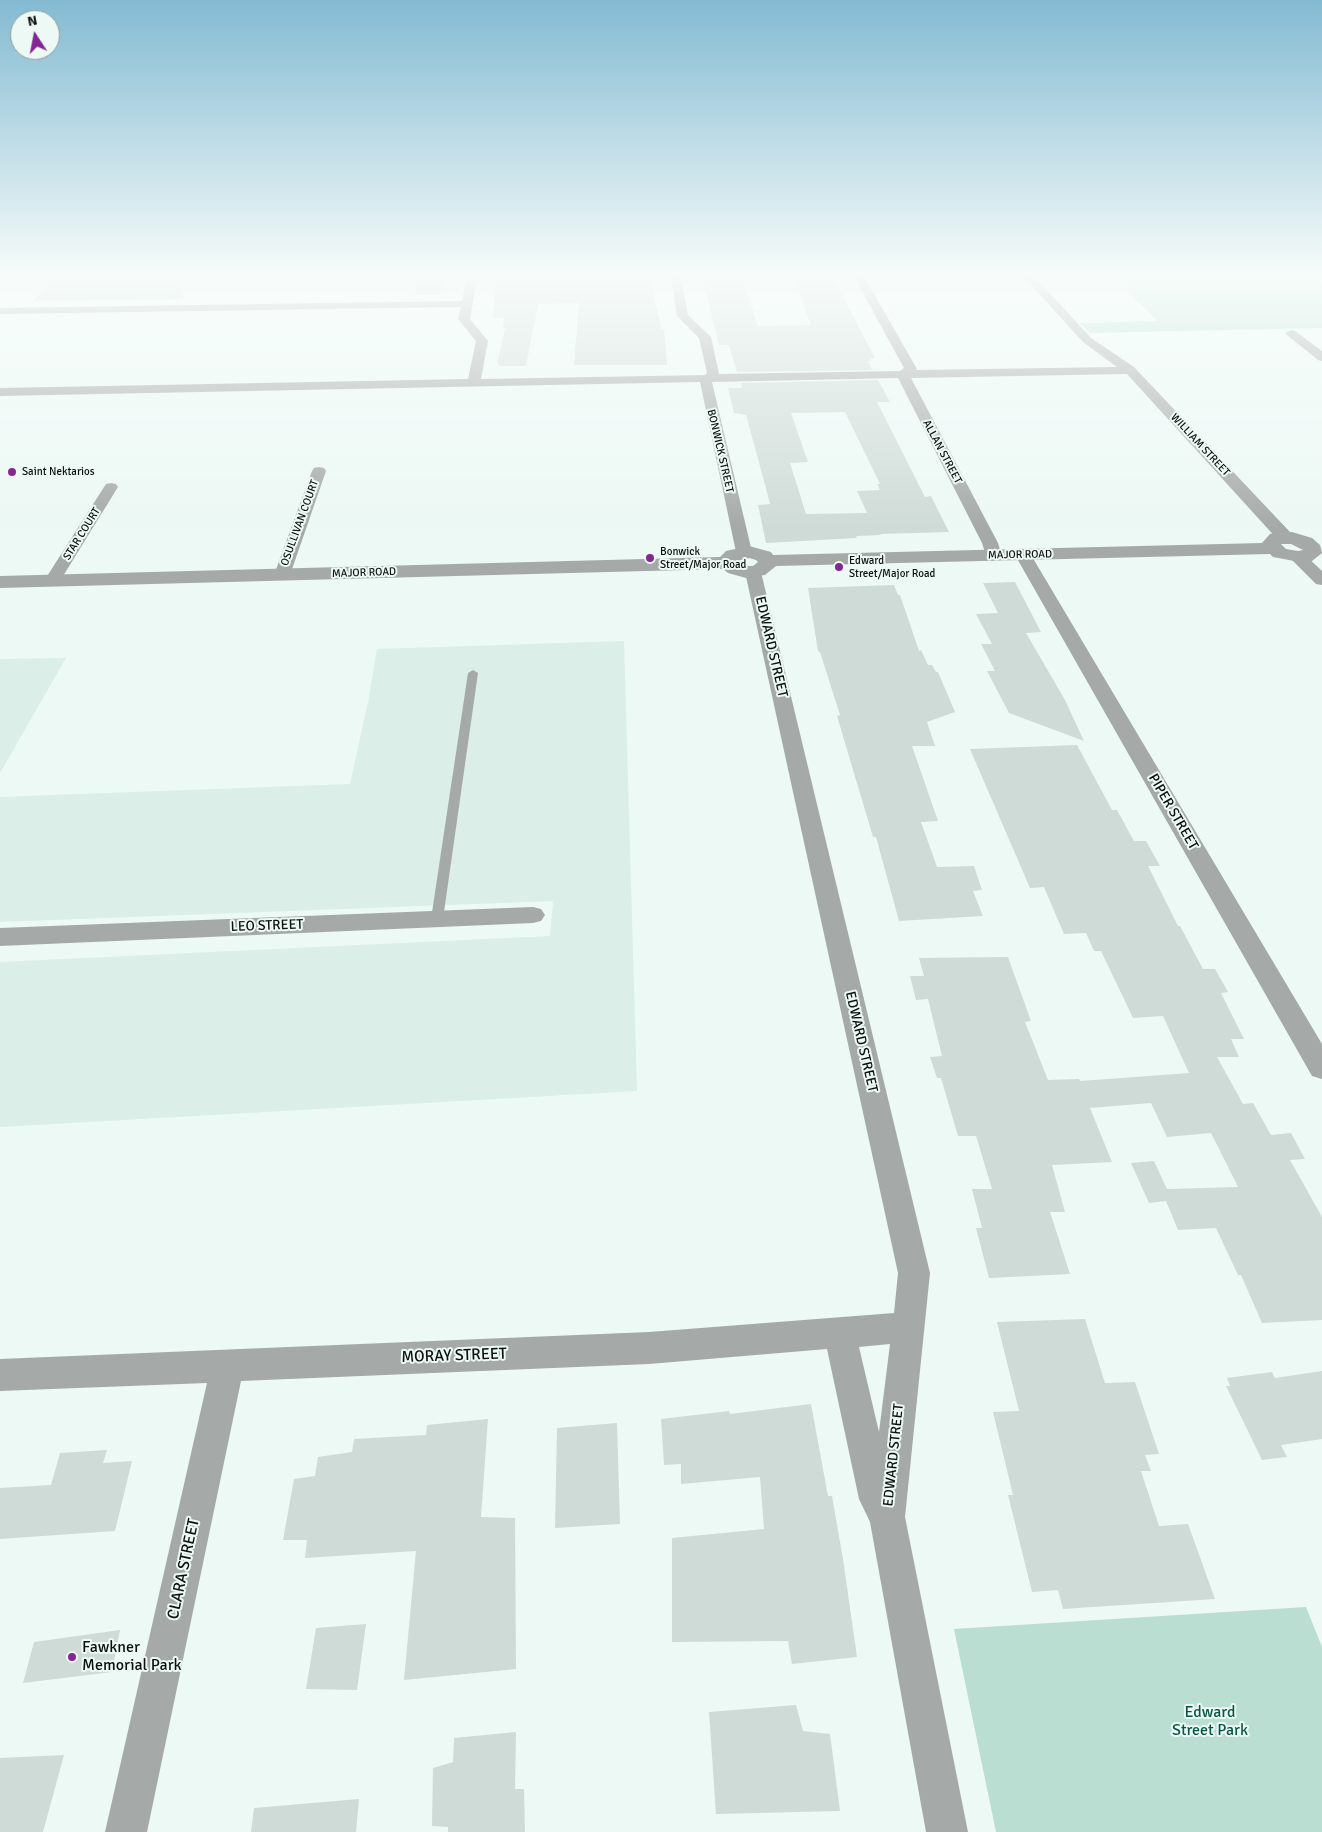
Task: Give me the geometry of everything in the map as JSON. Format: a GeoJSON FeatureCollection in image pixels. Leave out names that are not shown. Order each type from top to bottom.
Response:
{"type":"FeatureCollection","features":[{"type":"Feature","properties":{"kind":"street"},"geometry":{"type":"LineString","coordinates":[[474,382],[479,358]]}},
{"type":"Feature","properties":{"kind":"street","name":"BONWICK STREET"},"geometry":{"type":"LineString","coordinates":[[710,358],[713,374],[705,384],[748,562]]}},
{"type":"Feature","properties":{"kind":"street","name":"ALLAN STREET"},"geometry":{"type":"LineString","coordinates":[[905,358],[911,369],[903,374],[990,543],[994,556]]}},
{"type":"Feature","properties":{"kind":"street","name":"WILLIAM STREET"},"geometry":{"type":"LineString","coordinates":[[1114,358],[1130,370],[1279,543]]}},
{"type":"Feature","properties":{"kind":"street"},"geometry":{"type":"LineString","coordinates":[[0,392],[1130,370]]}},
{"type":"Feature","properties":{"kind":"street","name":"OSULLIVAN COURT"},"geometry":{"type":"LineString","coordinates":[[282,575],[319,471]]}},
{"type":"Feature","properties":{"kind":"street","name":"STAR COURT"},"geometry":{"type":"LineString","coordinates":[[52,581],[111,487]]}},
{"type":"Feature","properties":{"kind":"street"},"geometry":{"type":"LineString","coordinates":[[1279,543],[1280,553],[1310,550],[1322,580]]}},
{"type":"Feature","properties":{"kind":"street","name":"MAJOR ROAD"},"geometry":{"type":"LineString","coordinates":[[0,582],[994,556],[1279,543]]}},
{"type":"Feature","properties":{"kind":"street","name":"PIPER STREET"},"geometry":{"type":"LineString","coordinates":[[1023,555],[1322,1068]]}},
{"type":"Feature","properties":{"kind":"street","name":"EDWARD STREET"},"geometry":{"type":"LineString","coordinates":[[748,562],[914,1273],[887,1517],[947,1832]]}},
{"type":"Feature","properties":{"kind":"street","name":"LEO STREET"},"geometry":{"type":"LineString","coordinates":[[0,937],[533,915]]}},
{"type":"Feature","properties":{"kind":"street","name":"MORAY STREET"},"geometry":{"type":"LineString","coordinates":[[0,1375],[649,1348],[908,1326]]}},
{"type":"Feature","properties":{"kind":"street","name":"EDWARD STREET"},"geometry":{"type":"LineString","coordinates":[[840,1332],[876,1499],[887,1517]]}},
{"type":"Feature","properties":{"kind":"street","name":"CLARA STREET"},"geometry":{"type":"LineString","coordinates":[[126,1832],[228,1365]]}},
{"type":"Feature","properties":{"kind":"lane"},"geometry":{"type":"LineString","coordinates":[[437,919],[473,673]]}},
{"type":"Feature","properties":{"kind":"shaded area"},"geometry":{"type":"Polygon","coordinates":[[[624,641],[637,1091],[0,1127],[0,962],[550,936],[553,901],[0,922],[0,797],[350,784],[368,702],[377,649],[624,641]]]}},
{"type":"Feature","properties":{"kind":"shaded area"},"geometry":{"type":"Polygon","coordinates":[[[66,658],[0,773],[0,659],[66,658]]]}},
{"type":"Feature","properties":{"kind":"green space","name":"Edward Street Park"},"geometry":{"type":"Polygon","coordinates":[[[1306,1607],[1322,1647],[1322,1832],[996,1832],[954,1629],[1306,1607]]]}},
{"type":"Feature","properties":{"kind":"building"},"geometry":{"type":"Polygon","coordinates":[[[498,358],[527,358],[526,366],[499,366],[497,364],[498,358]]]}},
{"type":"Feature","properties":{"kind":"building"},"geometry":{"type":"Polygon","coordinates":[[[575,358],[666,358],[667,365],[574,365],[575,358]]]}},
{"type":"Feature","properties":{"kind":"building"},"geometry":{"type":"Polygon","coordinates":[[[733,358],[870,358],[871,361],[868,361],[872,370],[737,372],[733,358]]]}},
{"type":"Feature","properties":{"kind":"building"},"geometry":{"type":"Polygon","coordinates":[[[878,380],[890,402],[877,402],[925,497],[931,496],[949,532],[880,534],[856,536],[857,538],[766,543],[758,505],[770,504],[746,415],[734,413],[728,388],[742,388],[741,383],[878,380]],[[845,412],[791,413],[808,462],[790,463],[806,514],[867,513],[857,491],[880,490],[877,484],[880,484],[845,412]]]}},
{"type":"Feature","properties":{"kind":"building"},"geometry":{"type":"Polygon","coordinates":[[[1015,582],[1041,632],[1026,633],[1065,700],[1084,741],[1009,713],[987,671],[995,671],[981,644],[992,644],[976,614],[998,613],[983,583],[1015,582]]]}},
{"type":"Feature","properties":{"kind":"building"},"geometry":{"type":"Polygon","coordinates":[[[894,585],[898,595],[900,595],[919,651],[921,650],[928,665],[932,665],[936,672],[938,672],[955,712],[927,722],[935,746],[912,746],[938,821],[921,822],[937,867],[974,866],[982,890],[973,891],[983,916],[899,921],[876,837],[873,837],[837,716],[840,715],[820,652],[818,651],[808,588],[894,585]]]}},
{"type":"Feature","properties":{"kind":"building"},"geometry":{"type":"Polygon","coordinates":[[[1077,745],[1112,810],[1117,810],[1134,841],[1146,841],[1160,866],[1148,866],[1178,926],[1180,926],[1203,969],[1215,969],[1228,992],[1221,993],[1244,1039],[1231,1039],[1239,1057],[1217,1057],[1243,1104],[1253,1103],[1271,1135],[1291,1133],[1305,1159],[1290,1160],[1322,1217],[1322,1320],[1262,1323],[1241,1275],[1238,1275],[1216,1228],[1178,1230],[1166,1201],[1149,1203],[1131,1163],[1154,1161],[1167,1189],[1238,1187],[1211,1133],[1167,1137],[1151,1103],[1090,1108],[1112,1162],[1052,1165],[1065,1212],[1050,1212],[1070,1274],[989,1278],[976,1228],[982,1228],[972,1189],[992,1189],[976,1136],[958,1136],[941,1078],[937,1078],[930,1057],[942,1056],[928,999],[916,1000],[910,976],[924,976],[919,958],[1008,957],[1031,1021],[1025,1022],[1048,1080],[1079,1079],[1080,1081],[1189,1073],[1163,1016],[1133,1018],[1101,951],[1094,951],[1086,933],[1064,934],[1044,887],[1030,888],[970,749],[1077,745]]]}},
{"type":"Feature","properties":{"kind":"building"},"geometry":{"type":"Polygon","coordinates":[[[1085,1319],[1105,1383],[1135,1382],[1159,1454],[1145,1455],[1151,1471],[1141,1471],[1159,1526],[1188,1524],[1215,1599],[1063,1609],[1058,1590],[1032,1592],[1008,1495],[1013,1495],[993,1412],[1019,1411],[997,1322],[1085,1319]]]}},
{"type":"Feature","properties":{"kind":"building"},"geometry":{"type":"Polygon","coordinates":[[[1322,1371],[1322,1439],[1281,1445],[1287,1457],[1262,1460],[1226,1386],[1230,1386],[1227,1378],[1272,1372],[1275,1378],[1322,1371]]]}},
{"type":"Feature","properties":{"kind":"building"},"geometry":{"type":"Polygon","coordinates":[[[811,1404],[828,1496],[832,1496],[857,1657],[792,1664],[788,1641],[672,1642],[672,1538],[764,1529],[760,1477],[681,1484],[681,1464],[664,1465],[661,1419],[729,1411],[730,1414],[811,1404]]]}},
{"type":"Feature","properties":{"kind":"building"},"geometry":{"type":"Polygon","coordinates":[[[488,1419],[481,1517],[515,1518],[516,1669],[404,1680],[416,1551],[305,1558],[307,1540],[283,1540],[294,1479],[315,1476],[318,1457],[352,1452],[354,1439],[426,1435],[427,1425],[488,1419]]]}},
{"type":"Feature","properties":{"kind":"building"},"geometry":{"type":"Polygon","coordinates":[[[617,1423],[620,1524],[555,1528],[557,1428],[617,1423]]]}},
{"type":"Feature","properties":{"kind":"building"},"geometry":{"type":"Polygon","coordinates":[[[107,1450],[103,1463],[132,1461],[115,1531],[0,1539],[0,1488],[51,1485],[60,1453],[107,1450]]]}},
{"type":"Feature","properties":{"kind":"building"},"geometry":{"type":"Polygon","coordinates":[[[366,1624],[357,1690],[306,1689],[316,1628],[366,1624]]]}},
{"type":"Feature","properties":{"kind":"building","name":"Fawkner Memorial Park"},"geometry":{"type":"Polygon","coordinates":[[[120,1630],[112,1672],[23,1683],[34,1642],[120,1630]]]}},
{"type":"Feature","properties":{"kind":"building"},"geometry":{"type":"Polygon","coordinates":[[[796,1705],[803,1731],[830,1734],[840,1811],[716,1814],[709,1712],[796,1705]]]}},
{"type":"Feature","properties":{"kind":"building"},"geometry":{"type":"Polygon","coordinates":[[[516,1732],[515,1789],[524,1789],[525,1832],[448,1832],[448,1827],[432,1826],[433,1768],[453,1762],[454,1738],[516,1732]]]}},
{"type":"Feature","properties":{"kind":"building"},"geometry":{"type":"Polygon","coordinates":[[[64,1755],[43,1832],[0,1832],[0,1758],[64,1755]]]}},
{"type":"Feature","properties":{"kind":"building"},"geometry":{"type":"Polygon","coordinates":[[[359,1799],[356,1832],[251,1832],[254,1808],[359,1799]]]}},
{"type":"Feature","properties":{"kind":"place","name":"Saint Nektarios"},"geometry":{"type":"Point","coordinates":[12,472]}},
{"type":"Feature","properties":{"kind":"place","name":"Bonwick Street/Major Road"},"geometry":{"type":"Point","coordinates":[650,558]}},
{"type":"Feature","properties":{"kind":"place","name":"Edward Street/Major Road"},"geometry":{"type":"Point","coordinates":[839,567]}},
{"type":"Feature","properties":{"kind":"place","name":"Fawkner Memorial Park"},"geometry":{"type":"Point","coordinates":[72,1657]}}]}
